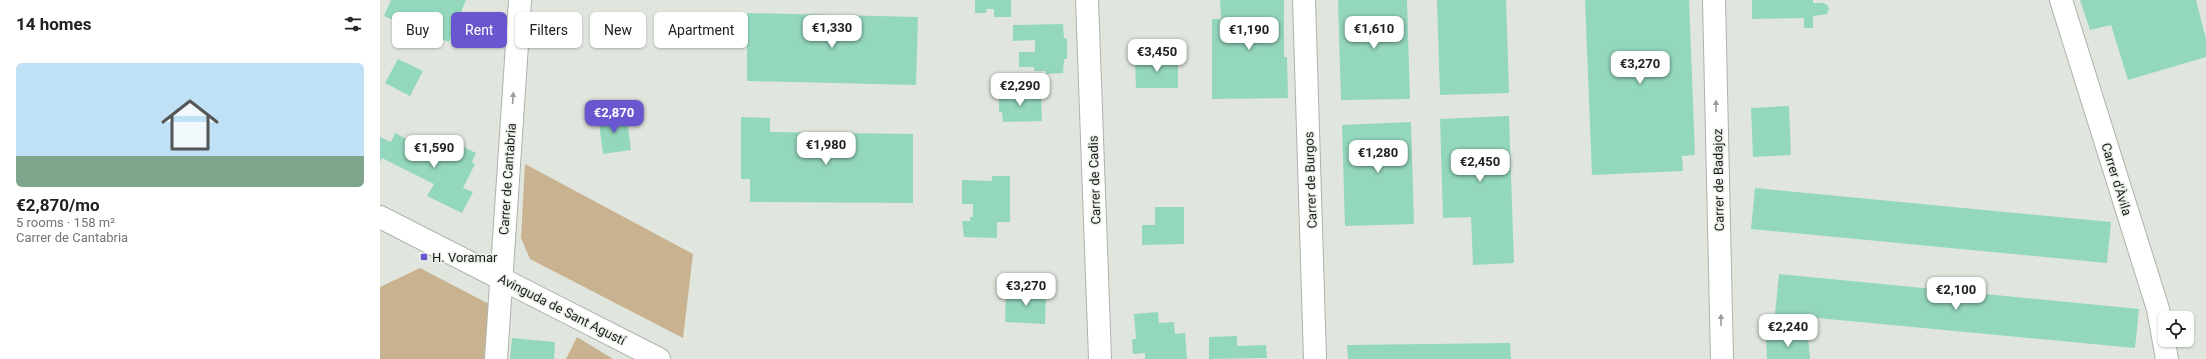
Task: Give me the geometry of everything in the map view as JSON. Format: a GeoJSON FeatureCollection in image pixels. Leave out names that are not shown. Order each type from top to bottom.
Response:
{"type":"FeatureCollection","features":[{"type":"Feature","properties":{"kind":"street","name":"Carrer de Cantabria"},"geometry":{"type":"LineString","coordinates":[[496,359],[500,276],[520,0]]}},
{"type":"Feature","properties":{"kind":"street","name":"Carrer de Cadis"},"geometry":{"type":"LineString","coordinates":[[1087,0],[1100,359]]}},
{"type":"Feature","properties":{"kind":"street","name":"Carrer de Burgos"},"geometry":{"type":"LineString","coordinates":[[1304,0],[1315,359]]}},
{"type":"Feature","properties":{"kind":"street","name":"Carrer de Badajoz"},"geometry":{"type":"LineString","coordinates":[[1714,0],[1722,359]]}},
{"type":"Feature","properties":{"kind":"street","name":"Carrer d'Àvila"},"geometry":{"type":"LineString","coordinates":[[2061,0],[2158,309],[2167,359]]}},
{"type":"Feature","properties":{"kind":"street","name":"Avinguda de Sant Agustí"},"geometry":{"type":"LineString","coordinates":[[380,217],[500,276],[659,359]]}},
{"type":"Feature","properties":{"kind":"shaded area"},"geometry":{"type":"Polygon","coordinates":[[[525,164],[693,254],[683,338],[530,259],[521,238],[525,164]]]}},
{"type":"Feature","properties":{"kind":"shaded area"},"geometry":{"type":"Polygon","coordinates":[[[420,268],[489,304],[484,359],[380,359],[380,287],[420,268]]]}},
{"type":"Feature","properties":{"kind":"shaded area"},"geometry":{"type":"Polygon","coordinates":[[[577,337],[613,359],[566,359],[577,337]]]}},
{"type":"Feature","properties":{"kind":"building"},"geometry":{"type":"Polygon","coordinates":[[[391,0],[466,0],[461,12],[451,12],[451,37],[449,42],[443,40],[443,12],[392,12],[392,19],[384,16],[391,0]]]}},
{"type":"Feature","properties":{"kind":"building"},"geometry":{"type":"Polygon","coordinates":[[[975,0],[1011,0],[1011,17],[994,17],[994,9],[987,9],[986,13],[975,13],[975,0]]]}},
{"type":"Feature","properties":{"kind":"building"},"geometry":{"type":"Polygon","coordinates":[[[1220,0],[1284,0],[1284,57],[1287,57],[1288,98],[1212,99],[1212,19],[1221,19],[1220,0]]]}},
{"type":"Feature","properties":{"kind":"building"},"geometry":{"type":"Polygon","coordinates":[[[1338,0],[1407,0],[1410,99],[1341,100],[1338,0]]]}},
{"type":"Feature","properties":{"kind":"building"},"geometry":{"type":"Polygon","coordinates":[[[1437,0],[1506,0],[1509,93],[1440,95],[1437,0]]]}},
{"type":"Feature","properties":{"kind":"building"},"geometry":{"type":"Polygon","coordinates":[[[1585,0],[1689,0],[1695,155],[1682,156],[1683,171],[1592,175],[1585,0]]]}},
{"type":"Feature","properties":{"kind":"building"},"geometry":{"type":"Polygon","coordinates":[[[1752,0],[1813,0],[1813,3],[1823,3],[1827,5],[1829,9],[1827,14],[1813,16],[1813,28],[1804,28],[1804,18],[1752,19],[1752,0]]]}},
{"type":"Feature","properties":{"kind":"building"},"geometry":{"type":"Polygon","coordinates":[[[2080,0],[2196,0],[2206,39],[2206,57],[2128,80],[2111,25],[2090,30],[2080,0]]]}},
{"type":"Feature","properties":{"kind":"building"},"geometry":{"type":"Polygon","coordinates":[[[748,13],[918,17],[916,85],[747,81],[748,13]]]}},
{"type":"Feature","properties":{"kind":"building"},"geometry":{"type":"Polygon","coordinates":[[[1063,24],[1064,38],[1067,39],[1067,59],[1064,59],[1063,73],[1046,74],[1046,71],[1034,71],[1034,67],[1019,67],[1019,52],[1035,52],[1035,40],[1013,41],[1013,25],[1063,24]]]}},
{"type":"Feature","properties":{"kind":"building"},"geometry":{"type":"Polygon","coordinates":[[[1135,58],[1178,58],[1178,88],[1136,88],[1135,58]]]}},
{"type":"Feature","properties":{"kind":"building"},"geometry":{"type":"Polygon","coordinates":[[[398,59],[423,71],[410,96],[385,83],[398,59]]]}},
{"type":"Feature","properties":{"kind":"building"},"geometry":{"type":"Polygon","coordinates":[[[999,92],[1023,92],[1024,97],[1041,97],[1042,121],[1003,122],[1002,112],[999,112],[999,92]]]}},
{"type":"Feature","properties":{"kind":"building"},"geometry":{"type":"Polygon","coordinates":[[[1789,106],[1791,155],[1753,157],[1751,108],[1789,106]]]}},
{"type":"Feature","properties":{"kind":"building"},"geometry":{"type":"Polygon","coordinates":[[[619,112],[620,121],[627,120],[631,150],[603,154],[598,115],[619,112]]]}},
{"type":"Feature","properties":{"kind":"building"},"geometry":{"type":"Polygon","coordinates":[[[1509,116],[1514,263],[1473,265],[1471,217],[1443,218],[1440,119],[1509,116]]]}},
{"type":"Feature","properties":{"kind":"building"},"geometry":{"type":"Polygon","coordinates":[[[741,117],[770,118],[770,132],[913,134],[913,203],[750,202],[750,179],[741,179],[741,117]]]}},
{"type":"Feature","properties":{"kind":"building"},"geometry":{"type":"Polygon","coordinates":[[[1411,122],[1414,224],[1345,226],[1342,125],[1411,122]]]}},
{"type":"Feature","properties":{"kind":"building"},"geometry":{"type":"Polygon","coordinates":[[[395,133],[446,159],[454,142],[476,153],[472,162],[475,164],[463,188],[473,192],[462,213],[427,196],[434,184],[382,158],[380,163],[380,137],[391,142],[395,133]]]}},
{"type":"Feature","properties":{"kind":"building"},"geometry":{"type":"Polygon","coordinates":[[[992,176],[1010,176],[1010,222],[997,222],[997,238],[964,237],[962,221],[970,221],[970,217],[973,217],[973,204],[962,204],[962,180],[992,181],[992,176]]]}},
{"type":"Feature","properties":{"kind":"building"},"geometry":{"type":"Polygon","coordinates":[[[1755,188],[2111,222],[2107,263],[1751,229],[1755,188]]]}},
{"type":"Feature","properties":{"kind":"building"},"geometry":{"type":"Polygon","coordinates":[[[1155,207],[1184,207],[1184,244],[1142,245],[1142,225],[1155,225],[1155,207]]]}},
{"type":"Feature","properties":{"kind":"building"},"geometry":{"type":"Polygon","coordinates":[[[1779,274],[2139,309],[2135,348],[1775,314],[1779,274]]]}},
{"type":"Feature","properties":{"kind":"building"},"geometry":{"type":"Polygon","coordinates":[[[1006,291],[1046,292],[1045,324],[1005,322],[1006,291]]]}},
{"type":"Feature","properties":{"kind":"building"},"geometry":{"type":"Polygon","coordinates":[[[1158,312],[1159,323],[1174,322],[1175,334],[1185,333],[1187,359],[1145,359],[1145,353],[1133,354],[1132,339],[1136,339],[1134,314],[1158,312]]]}},
{"type":"Feature","properties":{"kind":"building"},"geometry":{"type":"Polygon","coordinates":[[[1808,335],[1810,359],[1767,359],[1766,337],[1808,335]]]}},
{"type":"Feature","properties":{"kind":"building"},"geometry":{"type":"Polygon","coordinates":[[[1237,336],[1237,346],[1266,345],[1267,358],[1209,359],[1209,337],[1237,336]]]}},
{"type":"Feature","properties":{"kind":"building"},"geometry":{"type":"Polygon","coordinates":[[[512,338],[555,342],[554,359],[510,359],[512,338]]]}},
{"type":"Feature","properties":{"kind":"building"},"geometry":{"type":"Polygon","coordinates":[[[1510,343],[1511,359],[1348,359],[1347,345],[1510,343]]]}},
{"type":"Feature","properties":{"kind":"place","name":"H. Voramar"},"geometry":{"type":"Point","coordinates":[424,257]}}]}
